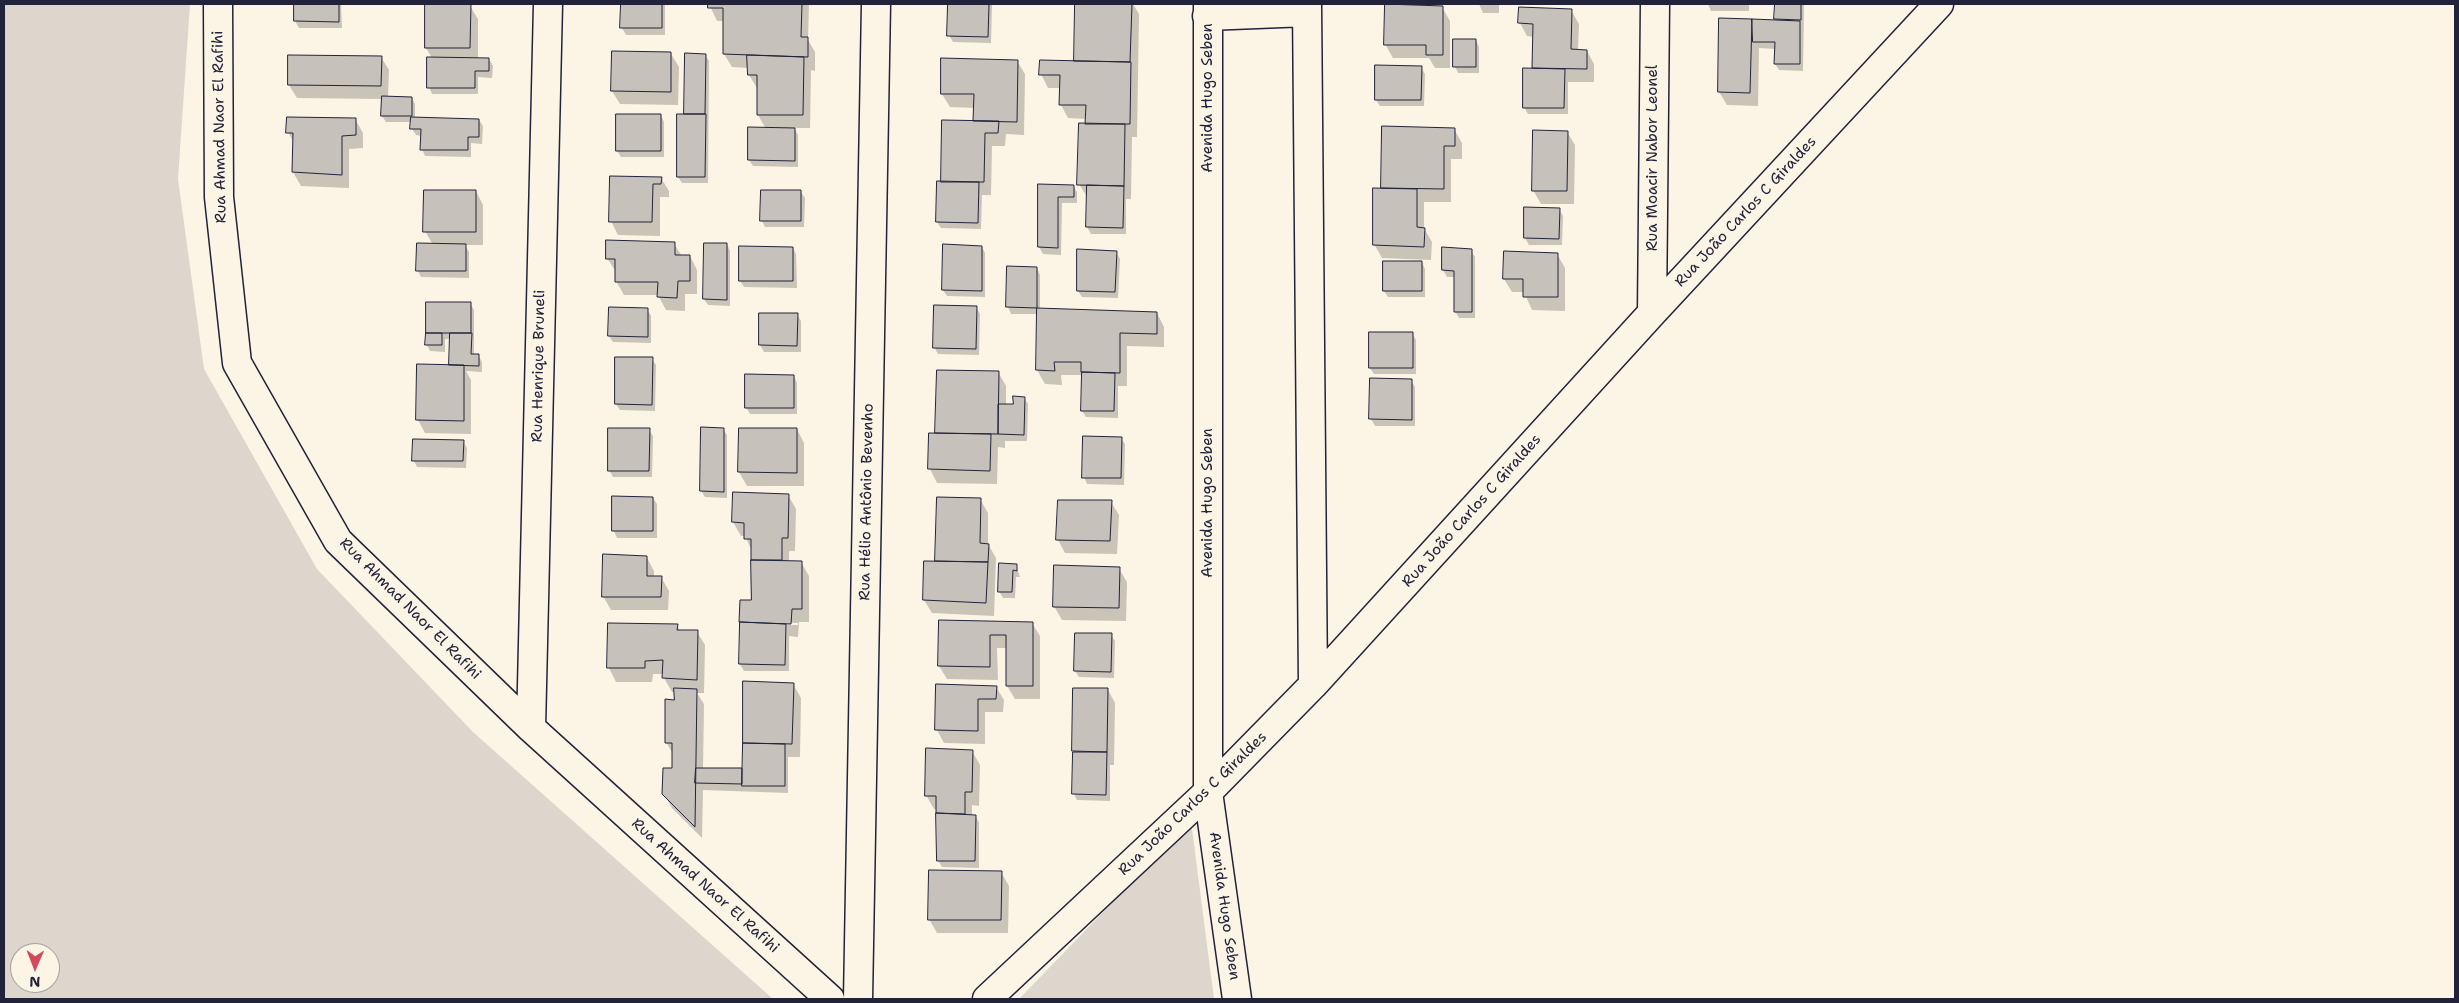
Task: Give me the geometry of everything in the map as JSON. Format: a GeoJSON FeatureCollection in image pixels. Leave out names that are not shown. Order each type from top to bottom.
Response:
{"type":"FeatureCollection","features":[{"type":"Feature","properties":{"kind":"street","name":"Rua Ahmad Naor El Rafihi"},"geometry":{"type":"LineString","coordinates":[[218,4],[219,197],[237,363],[338,541],[530,728],[830,999]]}},
{"type":"Feature","properties":{"kind":"street","name":"Rua Henrique Bruneli"},"geometry":{"type":"LineString","coordinates":[[530,728],[548,4]]}},
{"type":"Feature","properties":{"kind":"street","name":"Rua Hélio Antônio Bevenho"},"geometry":{"type":"LineString","coordinates":[[858,999],[876,4]]}},
{"type":"Feature","properties":{"kind":"street","name":"Rua Moacir Nabor Leonel"},"geometry":{"type":"LineString","coordinates":[[1652,313],[1655,4]]}},
{"type":"Feature","properties":{"kind":"street","name":"Rua João Carlos C Giraldes"},"geometry":{"type":"LineString","coordinates":[[986,999],[1208,792],[1313,685],[1652,313],[1939,4]]}},
{"type":"Feature","properties":{"kind":"street"},"geometry":{"type":"LineString","coordinates":[[1208,10],[1307,8],[1313,685]]}},
{"type":"Feature","properties":{"kind":"street","name":"Avenida Hugo Seben"},"geometry":{"type":"LineString","coordinates":[[1208,10],[1208,792],[1237,999]]}},
{"type":"Feature","properties":{"kind":"shaded area"},"geometry":{"type":"Polygon","coordinates":[[[4,4],[190,4],[178,179],[204,369],[317,569],[473,732],[773,999],[4,999],[4,4]]]}},
{"type":"Feature","properties":{"kind":"shaded area"},"geometry":{"type":"Polygon","coordinates":[[[1191,821],[1214,999],[1019,999],[1191,821]]]}},
{"type":"Feature","properties":{"kind":"building"},"geometry":{"type":"Polygon","coordinates":[[[294,4],[339,4],[339,22],[294,21],[294,4]]]}},
{"type":"Feature","properties":{"kind":"building"},"geometry":{"type":"Polygon","coordinates":[[[425,4],[471,4],[470,48],[425,48],[425,4]]]}},
{"type":"Feature","properties":{"kind":"building"},"geometry":{"type":"Polygon","coordinates":[[[621,4],[662,4],[662,28],[620,28],[621,4]]]}},
{"type":"Feature","properties":{"kind":"building"},"geometry":{"type":"Polygon","coordinates":[[[708,4],[802,4],[801,37],[808,37],[808,57],[723,54],[723,8],[708,8],[708,4]]]}},
{"type":"Feature","properties":{"kind":"building"},"geometry":{"type":"Polygon","coordinates":[[[948,4],[989,4],[988,37],[947,36],[948,4]]]}},
{"type":"Feature","properties":{"kind":"building"},"geometry":{"type":"Polygon","coordinates":[[[1075,4],[1132,4],[1130,62],[1074,61],[1075,4]]]}},
{"type":"Feature","properties":{"kind":"building"},"geometry":{"type":"Polygon","coordinates":[[[1385,4],[1443,6],[1443,55],[1426,55],[1426,45],[1384,45],[1385,4]]]}},
{"type":"Feature","properties":{"kind":"building"},"geometry":{"type":"Polygon","coordinates":[[[1775,4],[1801,4],[1801,20],[1774,19],[1775,4]]]}},
{"type":"Feature","properties":{"kind":"building"},"geometry":{"type":"Polygon","coordinates":[[[1519,7],[1572,9],[1571,49],[1587,50],[1587,69],[1532,68],[1533,24],[1518,23],[1519,7]]]}},
{"type":"Feature","properties":{"kind":"building"},"geometry":{"type":"Polygon","coordinates":[[[1719,18],[1752,19],[1750,93],[1718,92],[1719,18]]]}},
{"type":"Feature","properties":{"kind":"building"},"geometry":{"type":"Polygon","coordinates":[[[1752,19],[1800,21],[1800,64],[1774,64],[1775,42],[1753,42],[1752,19]]]}},
{"type":"Feature","properties":{"kind":"building"},"geometry":{"type":"Polygon","coordinates":[[[1453,39],[1476,39],[1476,67],[1453,67],[1453,39]]]}},
{"type":"Feature","properties":{"kind":"building"},"geometry":{"type":"Polygon","coordinates":[[[612,51],[671,52],[671,92],[611,91],[612,51]]]}},
{"type":"Feature","properties":{"kind":"building"},"geometry":{"type":"Polygon","coordinates":[[[685,53],[706,54],[705,114],[684,114],[685,53]]]}},
{"type":"Feature","properties":{"kind":"building"},"geometry":{"type":"Polygon","coordinates":[[[288,55],[382,56],[381,86],[288,85],[288,55]]]}},
{"type":"Feature","properties":{"kind":"building"},"geometry":{"type":"Polygon","coordinates":[[[747,55],[804,57],[803,115],[757,115],[757,75],[748,75],[747,55]]]}},
{"type":"Feature","properties":{"kind":"building"},"geometry":{"type":"Polygon","coordinates":[[[427,57],[489,58],[489,71],[475,71],[475,88],[427,88],[427,57]]]}},
{"type":"Feature","properties":{"kind":"building"},"geometry":{"type":"Polygon","coordinates":[[[941,58],[1018,60],[1017,122],[973,121],[974,94],[941,94],[941,58]]]}},
{"type":"Feature","properties":{"kind":"building"},"geometry":{"type":"Polygon","coordinates":[[[1040,60],[1131,62],[1130,124],[1085,124],[1086,105],[1059,105],[1060,75],[1039,75],[1040,60]]]}},
{"type":"Feature","properties":{"kind":"building"},"geometry":{"type":"Polygon","coordinates":[[[1375,65],[1422,66],[1421,100],[1375,100],[1375,65]]]}},
{"type":"Feature","properties":{"kind":"building"},"geometry":{"type":"Polygon","coordinates":[[[1523,68],[1565,69],[1564,108],[1523,108],[1523,68]]]}},
{"type":"Feature","properties":{"kind":"building"},"geometry":{"type":"Polygon","coordinates":[[[382,96],[412,97],[412,116],[381,116],[382,96]]]}},
{"type":"Feature","properties":{"kind":"building"},"geometry":{"type":"Polygon","coordinates":[[[616,114],[661,114],[661,151],[616,151],[616,114]]]}},
{"type":"Feature","properties":{"kind":"building"},"geometry":{"type":"Polygon","coordinates":[[[677,114],[706,114],[705,177],[677,177],[677,114]]]}},
{"type":"Feature","properties":{"kind":"building"},"geometry":{"type":"Polygon","coordinates":[[[287,117],[356,118],[356,135],[342,136],[342,175],[292,172],[293,133],[286,133],[287,117]]]}},
{"type":"Feature","properties":{"kind":"building"},"geometry":{"type":"Polygon","coordinates":[[[411,117],[479,119],[479,137],[468,137],[468,150],[420,150],[421,129],[410,129],[411,117]]]}},
{"type":"Feature","properties":{"kind":"building"},"geometry":{"type":"Polygon","coordinates":[[[942,120],[999,121],[998,133],[985,133],[984,182],[941,182],[942,120]]]}},
{"type":"Feature","properties":{"kind":"building"},"geometry":{"type":"Polygon","coordinates":[[[1079,123],[1125,124],[1124,186],[1077,185],[1079,123]]]}},
{"type":"Feature","properties":{"kind":"building"},"geometry":{"type":"Polygon","coordinates":[[[1382,126],[1455,128],[1455,146],[1444,146],[1444,189],[1381,188],[1382,126]]]}},
{"type":"Feature","properties":{"kind":"building"},"geometry":{"type":"Polygon","coordinates":[[[748,127],[795,128],[795,161],[748,160],[748,127]]]}},
{"type":"Feature","properties":{"kind":"building"},"geometry":{"type":"Polygon","coordinates":[[[1533,130],[1568,131],[1567,191],[1532,191],[1533,130]]]}},
{"type":"Feature","properties":{"kind":"building"},"geometry":{"type":"Polygon","coordinates":[[[610,176],[662,177],[661,184],[653,184],[652,222],[609,222],[610,176]]]}},
{"type":"Feature","properties":{"kind":"building"},"geometry":{"type":"Polygon","coordinates":[[[937,181],[979,182],[978,223],[936,222],[937,181]]]}},
{"type":"Feature","properties":{"kind":"building"},"geometry":{"type":"Polygon","coordinates":[[[1038,184],[1074,185],[1074,197],[1058,197],[1058,248],[1038,247],[1038,184]]]}},
{"type":"Feature","properties":{"kind":"building"},"geometry":{"type":"Polygon","coordinates":[[[1087,185],[1124,186],[1123,228],[1086,227],[1087,185]]]}},
{"type":"Feature","properties":{"kind":"building"},"geometry":{"type":"Polygon","coordinates":[[[1373,188],[1417,189],[1417,227],[1425,228],[1424,247],[1373,245],[1373,188]]]}},
{"type":"Feature","properties":{"kind":"building"},"geometry":{"type":"Polygon","coordinates":[[[424,190],[476,190],[476,232],[423,232],[424,190]]]}},
{"type":"Feature","properties":{"kind":"building"},"geometry":{"type":"Polygon","coordinates":[[[761,190],[801,190],[801,221],[760,221],[761,190]]]}},
{"type":"Feature","properties":{"kind":"building"},"geometry":{"type":"Polygon","coordinates":[[[1524,207],[1560,208],[1559,239],[1524,238],[1524,207]]]}},
{"type":"Feature","properties":{"kind":"building"},"geometry":{"type":"Polygon","coordinates":[[[606,240],[675,242],[675,255],[690,255],[690,281],[678,281],[677,298],[657,297],[658,282],[615,282],[615,259],[606,259],[606,240]]]}},
{"type":"Feature","properties":{"kind":"building"},"geometry":{"type":"Polygon","coordinates":[[[417,243],[466,244],[466,271],[416,271],[417,243]]]}},
{"type":"Feature","properties":{"kind":"building"},"geometry":{"type":"Polygon","coordinates":[[[704,243],[727,243],[727,300],[703,299],[704,243]]]}},
{"type":"Feature","properties":{"kind":"building"},"geometry":{"type":"Polygon","coordinates":[[[943,244],[982,246],[982,291],[942,290],[943,244]]]}},
{"type":"Feature","properties":{"kind":"building"},"geometry":{"type":"Polygon","coordinates":[[[739,246],[793,247],[793,281],[739,281],[739,246]]]}},
{"type":"Feature","properties":{"kind":"building"},"geometry":{"type":"Polygon","coordinates":[[[1442,247],[1472,249],[1472,312],[1454,312],[1454,271],[1442,270],[1442,247]]]}},
{"type":"Feature","properties":{"kind":"building"},"geometry":{"type":"Polygon","coordinates":[[[1077,249],[1117,251],[1115,292],[1077,291],[1077,249]]]}},
{"type":"Feature","properties":{"kind":"building"},"geometry":{"type":"Polygon","coordinates":[[[1504,251],[1558,253],[1558,297],[1523,297],[1523,279],[1503,279],[1504,251]]]}},
{"type":"Feature","properties":{"kind":"building"},"geometry":{"type":"Polygon","coordinates":[[[1383,261],[1422,261],[1422,291],[1383,291],[1383,261]]]}},
{"type":"Feature","properties":{"kind":"building"},"geometry":{"type":"Polygon","coordinates":[[[1007,266],[1037,267],[1037,308],[1006,307],[1007,266]]]}},
{"type":"Feature","properties":{"kind":"building"},"geometry":{"type":"Polygon","coordinates":[[[426,302],[471,302],[471,333],[426,333],[426,302]]]}},
{"type":"Feature","properties":{"kind":"building"},"geometry":{"type":"Polygon","coordinates":[[[934,305],[977,306],[976,349],[933,348],[934,305]]]}},
{"type":"Feature","properties":{"kind":"building"},"geometry":{"type":"Polygon","coordinates":[[[609,307],[648,308],[648,337],[608,336],[609,307]]]}},
{"type":"Feature","properties":{"kind":"building"},"geometry":{"type":"Polygon","coordinates":[[[1037,308],[1157,312],[1157,334],[1120,333],[1120,373],[1081,372],[1081,362],[1054,362],[1055,371],[1036,370],[1037,308]]]}},
{"type":"Feature","properties":{"kind":"building"},"geometry":{"type":"Polygon","coordinates":[[[759,313],[798,313],[797,346],[759,345],[759,313]]]}},
{"type":"Feature","properties":{"kind":"building"},"geometry":{"type":"Polygon","coordinates":[[[1369,332],[1413,332],[1413,368],[1369,368],[1369,332]]]}},
{"type":"Feature","properties":{"kind":"building"},"geometry":{"type":"Polygon","coordinates":[[[426,333],[442,333],[442,345],[425,345],[426,333]]]}},
{"type":"Feature","properties":{"kind":"building"},"geometry":{"type":"Polygon","coordinates":[[[450,333],[472,333],[471,354],[479,354],[479,366],[449,365],[450,333]]]}},
{"type":"Feature","properties":{"kind":"building"},"geometry":{"type":"Polygon","coordinates":[[[615,357],[653,357],[652,405],[615,404],[615,357]]]}},
{"type":"Feature","properties":{"kind":"building"},"geometry":{"type":"Polygon","coordinates":[[[417,364],[464,365],[464,421],[416,420],[417,364]]]}},
{"type":"Feature","properties":{"kind":"building"},"geometry":{"type":"Polygon","coordinates":[[[937,370],[999,371],[998,434],[935,433],[937,370]]]}},
{"type":"Feature","properties":{"kind":"building"},"geometry":{"type":"Polygon","coordinates":[[[1082,372],[1115,373],[1114,411],[1081,411],[1082,372]]]}},
{"type":"Feature","properties":{"kind":"building"},"geometry":{"type":"Polygon","coordinates":[[[745,374],[794,375],[794,408],[745,408],[745,374]]]}},
{"type":"Feature","properties":{"kind":"building"},"geometry":{"type":"Polygon","coordinates":[[[1370,378],[1412,379],[1412,420],[1369,419],[1370,378]]]}},
{"type":"Feature","properties":{"kind":"building"},"geometry":{"type":"Polygon","coordinates":[[[1013,396],[1025,397],[1024,435],[998,434],[998,404],[1013,404],[1013,396]]]}},
{"type":"Feature","properties":{"kind":"building"},"geometry":{"type":"Polygon","coordinates":[[[701,427],[724,428],[724,492],[700,491],[701,427]]]}},
{"type":"Feature","properties":{"kind":"building"},"geometry":{"type":"Polygon","coordinates":[[[608,428],[650,428],[649,471],[608,471],[608,428]]]}},
{"type":"Feature","properties":{"kind":"building"},"geometry":{"type":"Polygon","coordinates":[[[739,428],[797,428],[797,473],[738,472],[739,428]]]}},
{"type":"Feature","properties":{"kind":"building"},"geometry":{"type":"Polygon","coordinates":[[[929,433],[991,434],[990,471],[928,469],[929,433]]]}},
{"type":"Feature","properties":{"kind":"building"},"geometry":{"type":"Polygon","coordinates":[[[1083,436],[1122,437],[1121,478],[1082,478],[1083,436]]]}},
{"type":"Feature","properties":{"kind":"building"},"geometry":{"type":"Polygon","coordinates":[[[413,439],[464,440],[463,461],[412,461],[413,439]]]}},
{"type":"Feature","properties":{"kind":"building"},"geometry":{"type":"Polygon","coordinates":[[[733,492],[789,494],[788,538],[782,538],[782,560],[751,560],[751,539],[744,539],[744,523],[732,522],[733,492]]]}},
{"type":"Feature","properties":{"kind":"building"},"geometry":{"type":"Polygon","coordinates":[[[612,496],[653,497],[653,531],[612,531],[612,496]]]}},
{"type":"Feature","properties":{"kind":"building"},"geometry":{"type":"Polygon","coordinates":[[[937,497],[981,498],[980,543],[989,544],[988,562],[935,561],[937,497]]]}},
{"type":"Feature","properties":{"kind":"building"},"geometry":{"type":"Polygon","coordinates":[[[1058,500],[1112,500],[1110,541],[1056,540],[1058,500]]]}},
{"type":"Feature","properties":{"kind":"building"},"geometry":{"type":"Polygon","coordinates":[[[603,554],[647,556],[647,576],[662,576],[661,597],[602,597],[603,554]]]}},
{"type":"Feature","properties":{"kind":"building"},"geometry":{"type":"Polygon","coordinates":[[[751,560],[802,561],[802,609],[792,609],[791,624],[739,622],[740,600],[751,600],[751,560]]]}},
{"type":"Feature","properties":{"kind":"building"},"geometry":{"type":"Polygon","coordinates":[[[924,561],[988,562],[986,603],[923,600],[924,561]]]}},
{"type":"Feature","properties":{"kind":"building"},"geometry":{"type":"Polygon","coordinates":[[[999,563],[1017,564],[1017,571],[1013,570],[1012,592],[998,592],[999,563]]]}},
{"type":"Feature","properties":{"kind":"building"},"geometry":{"type":"Polygon","coordinates":[[[1054,565],[1120,567],[1119,608],[1053,607],[1054,565]]]}},
{"type":"Feature","properties":{"kind":"building"},"geometry":{"type":"Polygon","coordinates":[[[939,620],[1033,622],[1033,686],[1006,686],[1006,635],[990,635],[990,667],[938,666],[939,620]]]}},
{"type":"Feature","properties":{"kind":"building"},"geometry":{"type":"Polygon","coordinates":[[[740,622],[786,624],[785,665],[739,664],[740,622]]]}},
{"type":"Feature","properties":{"kind":"building"},"geometry":{"type":"Polygon","coordinates":[[[608,623],[678,624],[677,630],[698,630],[697,680],[662,678],[663,660],[645,661],[645,668],[607,668],[608,623]]]}},
{"type":"Feature","properties":{"kind":"building"},"geometry":{"type":"Polygon","coordinates":[[[1075,633],[1112,633],[1111,672],[1074,671],[1075,633]]]}},
{"type":"Feature","properties":{"kind":"building"},"geometry":{"type":"Polygon","coordinates":[[[743,681],[794,683],[792,744],[743,743],[743,681]]]}},
{"type":"Feature","properties":{"kind":"building"},"geometry":{"type":"Polygon","coordinates":[[[936,684],[997,686],[996,699],[978,699],[978,731],[935,730],[936,684]]]}},
{"type":"Feature","properties":{"kind":"building"},"geometry":{"type":"Polygon","coordinates":[[[674,688],[697,689],[695,827],[662,794],[663,768],[672,768],[672,743],[665,743],[665,699],[674,700],[674,688]]]}},
{"type":"Feature","properties":{"kind":"building"},"geometry":{"type":"Polygon","coordinates":[[[1073,688],[1108,688],[1107,752],[1072,751],[1073,688]]]}},
{"type":"Feature","properties":{"kind":"building"},"geometry":{"type":"Polygon","coordinates":[[[743,743],[785,744],[785,786],[742,786],[743,743]]]}},
{"type":"Feature","properties":{"kind":"building"},"geometry":{"type":"Polygon","coordinates":[[[926,748],[973,750],[972,792],[965,792],[965,814],[936,813],[936,796],[925,796],[926,748]]]}},
{"type":"Feature","properties":{"kind":"building"},"geometry":{"type":"Polygon","coordinates":[[[1073,752],[1107,752],[1106,795],[1072,794],[1073,752]]]}},
{"type":"Feature","properties":{"kind":"building"},"geometry":{"type":"Polygon","coordinates":[[[696,768],[742,768],[742,784],[695,783],[696,768]]]}},
{"type":"Feature","properties":{"kind":"building"},"geometry":{"type":"Polygon","coordinates":[[[936,813],[976,815],[975,861],[937,861],[936,813]]]}},
{"type":"Feature","properties":{"kind":"building"},"geometry":{"type":"Polygon","coordinates":[[[929,870],[1002,871],[1001,920],[928,920],[929,870]]]}}]}
